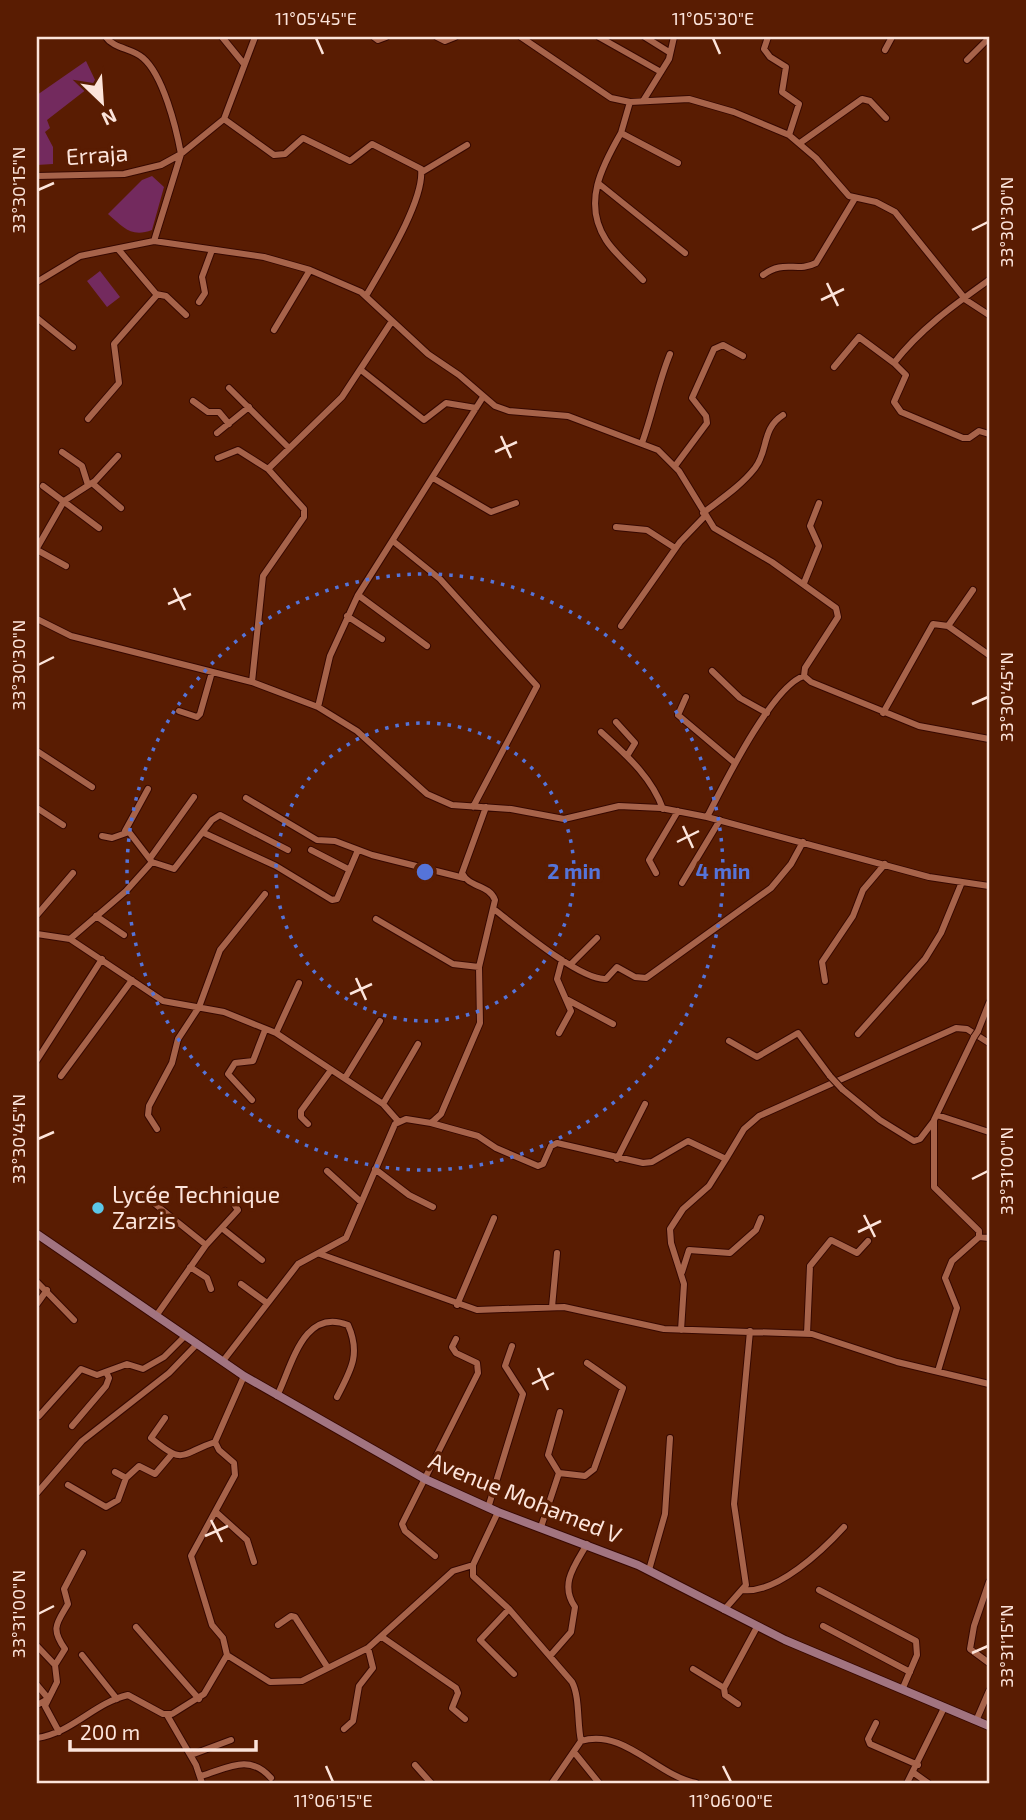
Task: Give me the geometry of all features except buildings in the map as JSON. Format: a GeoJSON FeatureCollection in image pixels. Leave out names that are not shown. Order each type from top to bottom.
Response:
{"type":"FeatureCollection","features":[{"type":"Feature","properties":{"kind":"main road","name":"Avenue Mohamed V"},"geometry":{"type":"LineString","coordinates":[[37,1234],[244,1376],[425,1479],[488,1508],[649,1570],[757,1627],[989,1726]]}},
{"type":"Feature","properties":{"kind":"street"},"geometry":{"type":"LineString","coordinates":[[106,37],[111,44],[135,52],[152,68],[181,154],[154,241]]}},
{"type":"Feature","properties":{"kind":"street"},"geometry":{"type":"LineString","coordinates":[[222,37],[244,64]]}},
{"type":"Feature","properties":{"kind":"street"},"geometry":{"type":"LineString","coordinates":[[255,37],[224,119],[274,155],[288,152],[303,138],[351,161],[372,144],[422,172]]}},
{"type":"Feature","properties":{"kind":"street"},"geometry":{"type":"LineString","coordinates":[[374,37],[378,40],[386,37]]}},
{"type":"Feature","properties":{"kind":"street"},"geometry":{"type":"LineString","coordinates":[[437,37],[445,41],[455,37]]}},
{"type":"Feature","properties":{"kind":"street"},"geometry":{"type":"LineString","coordinates":[[521,37],[599,92],[630,102],[689,99],[734,112],[789,135],[800,143],[854,200],[876,202],[895,212],[966,300],[989,315]]}},
{"type":"Feature","properties":{"kind":"street"},"geometry":{"type":"LineString","coordinates":[[599,37],[661,72]]}},
{"type":"Feature","properties":{"kind":"street"},"geometry":{"type":"LineString","coordinates":[[645,37],[669,52]]}},
{"type":"Feature","properties":{"kind":"street"},"geometry":{"type":"LineString","coordinates":[[643,101],[661,72],[674,37]]}},
{"type":"Feature","properties":{"kind":"street"},"geometry":{"type":"LineString","coordinates":[[768,37],[764,48],[770,57],[786,67],[782,92],[799,104],[789,135]]}},
{"type":"Feature","properties":{"kind":"street"},"geometry":{"type":"LineString","coordinates":[[885,50],[892,37]]}},
{"type":"Feature","properties":{"kind":"street"},"geometry":{"type":"LineString","coordinates":[[967,60],[989,38]]}},
{"type":"Feature","properties":{"kind":"street"},"geometry":{"type":"LineString","coordinates":[[800,143],[862,99],[870,102],[886,118]]}},
{"type":"Feature","properties":{"kind":"street"},"geometry":{"type":"LineString","coordinates":[[630,102],[621,133],[598,183],[593,201],[602,232],[643,280]]}},
{"type":"Feature","properties":{"kind":"street","name":"Erraja"},"geometry":{"type":"LineString","coordinates":[[37,176],[124,174],[161,165],[181,154],[224,119]]}},
{"type":"Feature","properties":{"kind":"street"},"geometry":{"type":"LineString","coordinates":[[621,133],[678,163]]}},
{"type":"Feature","properties":{"kind":"street"},"geometry":{"type":"LineString","coordinates":[[366,296],[397,240],[415,200],[422,172],[467,145]]}},
{"type":"Feature","properties":{"kind":"street"},"geometry":{"type":"LineString","coordinates":[[598,183],[685,253]]}},
{"type":"Feature","properties":{"kind":"street"},"geometry":{"type":"LineString","coordinates":[[763,275],[777,266],[810,266],[816,263],[854,200]]}},
{"type":"Feature","properties":{"kind":"street"},"geometry":{"type":"LineString","coordinates":[[37,282],[80,257],[154,241],[264,257],[310,270],[366,296],[428,354],[459,375],[483,397],[509,411],[568,416],[658,450],[674,466],[704,515],[718,530],[804,583],[836,608],[838,617],[805,668],[804,676]]}},
{"type":"Feature","properties":{"kind":"street"},"geometry":{"type":"LineString","coordinates":[[118,249],[156,294],[166,296],[186,315]]}},
{"type":"Feature","properties":{"kind":"street"},"geometry":{"type":"LineString","coordinates":[[199,302],[205,293],[202,277],[212,250]]}},
{"type":"Feature","properties":{"kind":"street"},"geometry":{"type":"LineString","coordinates":[[274,330],[310,270]]}},
{"type":"Feature","properties":{"kind":"street"},"geometry":{"type":"LineString","coordinates":[[894,363],[933,319],[966,300],[989,280]]}},
{"type":"Feature","properties":{"kind":"street"},"geometry":{"type":"LineString","coordinates":[[88,419],[119,383],[114,344],[156,298],[156,294]]}},
{"type":"Feature","properties":{"kind":"street"},"geometry":{"type":"LineString","coordinates":[[37,318],[73,347]]}},
{"type":"Feature","properties":{"kind":"street"},"geometry":{"type":"LineString","coordinates":[[268,469],[342,397],[393,321]]}},
{"type":"Feature","properties":{"kind":"street"},"geometry":{"type":"LineString","coordinates":[[834,367],[858,337],[906,375],[894,402],[901,412],[963,438],[970,438],[979,431],[989,434]]}},
{"type":"Feature","properties":{"kind":"street"},"geometry":{"type":"LineString","coordinates":[[674,466],[707,423],[706,416],[692,398],[713,349],[723,345],[743,356]]}},
{"type":"Feature","properties":{"kind":"street"},"geometry":{"type":"LineString","coordinates":[[642,443],[657,404],[658,383],[670,354]]}},
{"type":"Feature","properties":{"kind":"street"},"geometry":{"type":"LineString","coordinates":[[361,370],[424,420],[446,403],[476,408]]}},
{"type":"Feature","properties":{"kind":"street"},"geometry":{"type":"LineString","coordinates":[[229,388],[289,448]]}},
{"type":"Feature","properties":{"kind":"street"},"geometry":{"type":"LineString","coordinates":[[318,707],[331,656],[358,595],[483,397]]}},
{"type":"Feature","properties":{"kind":"street"},"geometry":{"type":"LineString","coordinates":[[193,401],[208,412],[219,412],[229,424]]}},
{"type":"Feature","properties":{"kind":"street"},"geometry":{"type":"LineString","coordinates":[[218,433],[249,407]]}},
{"type":"Feature","properties":{"kind":"street"},"geometry":{"type":"LineString","coordinates":[[621,626],[676,548],[704,515],[754,470],[764,452],[767,432],[783,415]]}},
{"type":"Feature","properties":{"kind":"street"},"geometry":{"type":"LineString","coordinates":[[218,458],[238,450],[268,469],[303,509],[304,517],[263,576],[252,681]]}},
{"type":"Feature","properties":{"kind":"street"},"geometry":{"type":"LineString","coordinates":[[62,452],[82,466],[90,484],[121,508]]}},
{"type":"Feature","properties":{"kind":"street"},"geometry":{"type":"LineString","coordinates":[[66,566],[37,549],[64,501],[90,484],[118,456]]}},
{"type":"Feature","properties":{"kind":"street"},"geometry":{"type":"LineString","coordinates":[[433,478],[491,512],[516,503]]}},
{"type":"Feature","properties":{"kind":"street"},"geometry":{"type":"LineString","coordinates":[[43,485],[99,528]]}},
{"type":"Feature","properties":{"kind":"street"},"geometry":{"type":"LineString","coordinates":[[804,583],[820,546],[810,526],[819,503]]}},
{"type":"Feature","properties":{"kind":"street"},"geometry":{"type":"LineString","coordinates":[[616,527],[647,530],[676,548]]}},
{"type":"Feature","properties":{"kind":"street"},"geometry":{"type":"LineString","coordinates":[[393,541],[440,579],[537,686],[474,807]]}},
{"type":"Feature","properties":{"kind":"street"},"geometry":{"type":"LineString","coordinates":[[948,626],[973,590]]}},
{"type":"Feature","properties":{"kind":"street"},"geometry":{"type":"LineString","coordinates":[[358,595],[427,646]]}},
{"type":"Feature","properties":{"kind":"street"},"geometry":{"type":"LineString","coordinates":[[347,616],[382,639]]}},
{"type":"Feature","properties":{"kind":"street"},"geometry":{"type":"LineString","coordinates":[[37,619],[71,636],[252,681],[318,707],[357,730],[427,794],[452,805],[486,807],[565,819],[620,806],[678,811],[885,864],[989,886]]}},
{"type":"Feature","properties":{"kind":"street"},"geometry":{"type":"LineString","coordinates":[[883,712],[922,648],[930,627],[937,623],[948,626],[989,655]]}},
{"type":"Feature","properties":{"kind":"street"},"geometry":{"type":"LineString","coordinates":[[712,671],[740,698],[767,713]]}},
{"type":"Feature","properties":{"kind":"street"},"geometry":{"type":"LineString","coordinates":[[179,711],[197,717],[200,714],[212,672]]}},
{"type":"Feature","properties":{"kind":"street"},"geometry":{"type":"LineString","coordinates":[[804,676],[826,690],[919,726],[989,739]]}},
{"type":"Feature","properties":{"kind":"street"},"geometry":{"type":"LineString","coordinates":[[707,817],[767,713],[793,681],[804,676]]}},
{"type":"Feature","properties":{"kind":"street"},"geometry":{"type":"LineString","coordinates":[[686,697],[678,715],[736,763]]}},
{"type":"Feature","properties":{"kind":"street"},"geometry":{"type":"LineString","coordinates":[[616,722],[635,743],[627,756]]}},
{"type":"Feature","properties":{"kind":"street"},"geometry":{"type":"LineString","coordinates":[[601,732],[655,788],[663,809]]}},
{"type":"Feature","properties":{"kind":"street"},"geometry":{"type":"LineString","coordinates":[[37,751],[92,787]]}},
{"type":"Feature","properties":{"kind":"street"},"geometry":{"type":"LineString","coordinates":[[102,836],[112,838],[125,831],[148,789]]}},
{"type":"Feature","properties":{"kind":"street"},"geometry":{"type":"LineString","coordinates":[[70,939],[127,891],[152,860],[194,797]]}},
{"type":"Feature","properties":{"kind":"street"},"geometry":{"type":"LineString","coordinates":[[246,798],[310,837],[335,841],[358,850],[464,878],[494,894],[495,910],[479,967],[480,1023],[441,1114],[431,1123]]}},
{"type":"Feature","properties":{"kind":"street"},"geometry":{"type":"LineString","coordinates":[[464,878],[463,871],[486,807]]}},
{"type":"Feature","properties":{"kind":"street"},"geometry":{"type":"LineString","coordinates":[[37,808],[63,825]]}},
{"type":"Feature","properties":{"kind":"street"},"geometry":{"type":"LineString","coordinates":[[656,873],[649,860],[678,811]]}},
{"type":"Feature","properties":{"kind":"street"},"geometry":{"type":"LineString","coordinates":[[125,831],[152,860],[174,869],[214,818],[223,816],[288,850]]}},
{"type":"Feature","properties":{"kind":"street"},"geometry":{"type":"LineString","coordinates":[[682,883],[720,820]]}},
{"type":"Feature","properties":{"kind":"street"},"geometry":{"type":"LineString","coordinates":[[204,833],[276,866],[332,900],[337,899],[358,850]]}},
{"type":"Feature","properties":{"kind":"street"},"geometry":{"type":"LineString","coordinates":[[495,910],[570,965],[602,980],[617,967],[641,979],[771,888],[791,864],[803,842]]}},
{"type":"Feature","properties":{"kind":"street"},"geometry":{"type":"LineString","coordinates":[[311,850],[348,869]]}},
{"type":"Feature","properties":{"kind":"street"},"geometry":{"type":"LineString","coordinates":[[825,981],[822,962],[853,916],[863,890],[885,864]]}},
{"type":"Feature","properties":{"kind":"street"},"geometry":{"type":"LineString","coordinates":[[37,915],[73,873]]}},
{"type":"Feature","properties":{"kind":"street"},"geometry":{"type":"LineString","coordinates":[[858,1034],[925,959],[941,933],[962,882]]}},
{"type":"Feature","properties":{"kind":"street"},"geometry":{"type":"LineString","coordinates":[[157,1129],[148,1115],[149,1106],[173,1063],[178,1039],[200,1007],[220,950],[265,894]]}},
{"type":"Feature","properties":{"kind":"street"},"geometry":{"type":"LineString","coordinates":[[96,916],[124,935]]}},
{"type":"Feature","properties":{"kind":"street"},"geometry":{"type":"LineString","coordinates":[[376,919],[453,964],[479,967]]}},
{"type":"Feature","properties":{"kind":"street"},"geometry":{"type":"LineString","coordinates":[[37,934],[70,939],[163,1001],[224,1013],[275,1033],[383,1104],[398,1121],[431,1123],[478,1136],[505,1153],[538,1166],[543,1164],[551,1146],[556,1143],[617,1159],[652,1162],[688,1141],[723,1157]]}},
{"type":"Feature","properties":{"kind":"street"},"geometry":{"type":"LineString","coordinates":[[570,965],[597,938]]}},
{"type":"Feature","properties":{"kind":"street"},"geometry":{"type":"LineString","coordinates":[[37,1060],[102,959]]}},
{"type":"Feature","properties":{"kind":"street"},"geometry":{"type":"LineString","coordinates":[[559,1033],[571,1011],[557,979],[562,960]]}},
{"type":"Feature","properties":{"kind":"street"},"geometry":{"type":"LineString","coordinates":[[61,1076],[132,980]]}},
{"type":"Feature","properties":{"kind":"street"},"geometry":{"type":"LineString","coordinates":[[275,1033],[299,983]]}},
{"type":"Feature","properties":{"kind":"street"},"geometry":{"type":"LineString","coordinates":[[568,1000],[612,1024]]}},
{"type":"Feature","properties":{"kind":"street"},"geometry":{"type":"LineString","coordinates":[[729,1041],[757,1057],[798,1033],[842,1089],[880,1120],[914,1141],[920,1139],[935,1118],[989,1003]]}},
{"type":"Feature","properties":{"kind":"street"},"geometry":{"type":"LineString","coordinates":[[345,1079],[380,1021]]}},
{"type":"Feature","properties":{"kind":"street"},"geometry":{"type":"LineString","coordinates":[[679,1330],[685,1298],[682,1274],[671,1243],[670,1229],[683,1209],[709,1186],[723,1157],[744,1129],[759,1116],[956,1028],[967,1029],[989,1042]]}},
{"type":"Feature","properties":{"kind":"street"},"geometry":{"type":"LineString","coordinates":[[252,1100],[228,1074],[235,1063],[253,1061],[265,1030]]}},
{"type":"Feature","properties":{"kind":"street"},"geometry":{"type":"LineString","coordinates":[[383,1104],[418,1044]]}},
{"type":"Feature","properties":{"kind":"street"},"geometry":{"type":"LineString","coordinates":[[308,1124],[301,1116],[301,1111],[331,1070]]}},
{"type":"Feature","properties":{"kind":"street"},"geometry":{"type":"LineString","coordinates":[[617,1159],[645,1104]]}},
{"type":"Feature","properties":{"kind":"street"},"geometry":{"type":"LineString","coordinates":[[935,1118],[989,1132]]}},
{"type":"Feature","properties":{"kind":"street"},"geometry":{"type":"LineString","coordinates":[[935,1118],[934,1187],[979,1231],[979,1237]]}},
{"type":"Feature","properties":{"kind":"street"},"geometry":{"type":"LineString","coordinates":[[223,1361],[298,1264],[346,1238],[374,1169],[398,1121]]}},
{"type":"Feature","properties":{"kind":"street"},"geometry":{"type":"LineString","coordinates":[[374,1169],[409,1195],[433,1207]]}},
{"type":"Feature","properties":{"kind":"street"},"geometry":{"type":"LineString","coordinates":[[327,1171],[361,1202]]}},
{"type":"Feature","properties":{"kind":"street"},"geometry":{"type":"LineString","coordinates":[[156,1316],[206,1245],[239,1207],[225,1191]]}},
{"type":"Feature","properties":{"kind":"street"},"geometry":{"type":"LineString","coordinates":[[145,1196],[206,1245]]}},
{"type":"Feature","properties":{"kind":"street"},"geometry":{"type":"LineString","coordinates":[[457,1305],[494,1218]]}},
{"type":"Feature","properties":{"kind":"street"},"geometry":{"type":"LineString","coordinates":[[682,1274],[689,1250],[730,1253],[756,1230],[761,1218]]}},
{"type":"Feature","properties":{"kind":"street"},"geometry":{"type":"LineString","coordinates":[[223,1228],[262,1260]]}},
{"type":"Feature","properties":{"kind":"street"},"geometry":{"type":"LineString","coordinates":[[938,1371],[957,1308],[945,1278],[952,1261],[979,1237],[989,1238]]}},
{"type":"Feature","properties":{"kind":"street"},"geometry":{"type":"LineString","coordinates":[[807,1334],[812,1263],[831,1240],[857,1253],[869,1241]]}},
{"type":"Feature","properties":{"kind":"street"},"geometry":{"type":"LineString","coordinates":[[552,1307],[557,1253]]}},
{"type":"Feature","properties":{"kind":"street"},"geometry":{"type":"LineString","coordinates":[[320,1254],[457,1305],[499,1312],[552,1307],[584,1310],[664,1329],[807,1334],[989,1384]]}},
{"type":"Feature","properties":{"kind":"street"},"geometry":{"type":"LineString","coordinates":[[190,1267],[207,1278],[211,1289]]}},
{"type":"Feature","properties":{"kind":"street"},"geometry":{"type":"LineString","coordinates":[[37,1282],[74,1320]]}},
{"type":"Feature","properties":{"kind":"street"},"geometry":{"type":"LineString","coordinates":[[241,1284],[267,1303]]}},
{"type":"Feature","properties":{"kind":"street"},"geometry":{"type":"LineString","coordinates":[[37,1304],[47,1290]]}},
{"type":"Feature","properties":{"kind":"street"},"geometry":{"type":"LineString","coordinates":[[277,1395],[293,1356],[308,1334],[318,1323],[335,1320],[348,1325],[355,1342],[348,1375],[337,1397]]}},
{"type":"Feature","properties":{"kind":"street"},"geometry":{"type":"LineString","coordinates":[[724,1610],[743,1590],[746,1579],[734,1504],[750,1331]]}},
{"type":"Feature","properties":{"kind":"street"},"geometry":{"type":"LineString","coordinates":[[39,1416],[81,1370],[97,1375],[127,1364],[143,1369],[164,1357],[185,1336]]}},
{"type":"Feature","properties":{"kind":"street"},"geometry":{"type":"LineString","coordinates":[[435,1556],[405,1531],[402,1524],[431,1461],[478,1373],[477,1363],[456,1353],[452,1347],[456,1339]]}},
{"type":"Feature","properties":{"kind":"street"},"geometry":{"type":"LineString","coordinates":[[37,1493],[82,1441],[169,1373],[197,1343]]}},
{"type":"Feature","properties":{"kind":"street"},"geometry":{"type":"LineString","coordinates":[[488,1508],[523,1394],[505,1366],[512,1346]]}},
{"type":"Feature","properties":{"kind":"street"},"geometry":{"type":"LineString","coordinates":[[558,1477],[585,1476],[594,1469],[623,1388],[587,1363]]}},
{"type":"Feature","properties":{"kind":"street"},"geometry":{"type":"LineString","coordinates":[[72,1426],[106,1386],[109,1378],[106,1371]]}},
{"type":"Feature","properties":{"kind":"street"},"geometry":{"type":"LineString","coordinates":[[165,1418],[151,1438],[172,1454],[184,1457],[215,1442],[244,1376]]}},
{"type":"Feature","properties":{"kind":"street"},"geometry":{"type":"LineString","coordinates":[[541,1527],[558,1477],[548,1455],[560,1412]]}},
{"type":"Feature","properties":{"kind":"street"},"geometry":{"type":"LineString","coordinates":[[649,1570],[665,1514],[670,1438]]}},
{"type":"Feature","properties":{"kind":"street"},"geometry":{"type":"LineString","coordinates":[[215,1442],[236,1469],[191,1561],[212,1625],[223,1638],[227,1655],[270,1682],[302,1681],[368,1648],[453,1572],[473,1565]]}},
{"type":"Feature","properties":{"kind":"street"},"geometry":{"type":"LineString","coordinates":[[68,1485],[106,1507],[118,1500],[126,1478],[139,1466],[155,1474],[172,1454]]}},
{"type":"Feature","properties":{"kind":"street"},"geometry":{"type":"LineString","coordinates":[[115,1472],[126,1478]]}},
{"type":"Feature","properties":{"kind":"street"},"geometry":{"type":"LineString","coordinates":[[498,1512],[473,1565],[473,1576],[509,1609],[575,1687],[580,1741],[552,1783]]}},
{"type":"Feature","properties":{"kind":"street"},"geometry":{"type":"LineString","coordinates":[[216,1513],[247,1540],[254,1562]]}},
{"type":"Feature","properties":{"kind":"street"},"geometry":{"type":"LineString","coordinates":[[743,1590],[757,1591],[777,1582],[822,1550],[845,1527]]}},
{"type":"Feature","properties":{"kind":"street"},"geometry":{"type":"LineString","coordinates":[[550,1656],[571,1632],[575,1607],[568,1596],[568,1581],[587,1544]]}},
{"type":"Feature","properties":{"kind":"street"},"geometry":{"type":"LineString","coordinates":[[55,1665],[65,1649],[56,1639],[57,1622],[68,1604],[64,1589],[83,1553]]}},
{"type":"Feature","properties":{"kind":"street"},"geometry":{"type":"LineString","coordinates":[[989,1582],[970,1647],[989,1663]]}},
{"type":"Feature","properties":{"kind":"street"},"geometry":{"type":"LineString","coordinates":[[819,1590],[916,1642],[919,1648],[902,1690]]}},
{"type":"Feature","properties":{"kind":"street"},"geometry":{"type":"LineString","coordinates":[[509,1609],[480,1640],[514,1674]]}},
{"type":"Feature","properties":{"kind":"street"},"geometry":{"type":"LineString","coordinates":[[278,1625],[291,1616],[295,1617],[328,1668]]}},
{"type":"Feature","properties":{"kind":"street"},"geometry":{"type":"LineString","coordinates":[[823,1626],[910,1672]]}},
{"type":"Feature","properties":{"kind":"street"},"geometry":{"type":"LineString","coordinates":[[136,1627],[199,1699]]}},
{"type":"Feature","properties":{"kind":"street"},"geometry":{"type":"LineString","coordinates":[[738,1704],[724,1695],[724,1688],[757,1627]]}},
{"type":"Feature","properties":{"kind":"street"},"geometry":{"type":"LineString","coordinates":[[382,1637],[456,1688],[458,1693],[452,1708],[465,1719]]}},
{"type":"Feature","properties":{"kind":"street"},"geometry":{"type":"LineString","coordinates":[[37,1646],[55,1665],[57,1682],[47,1698],[37,1705]]}},
{"type":"Feature","properties":{"kind":"street"},"geometry":{"type":"LineString","coordinates":[[344,1729],[352,1721],[359,1686],[373,1668],[368,1648]]}},
{"type":"Feature","properties":{"kind":"street"},"geometry":{"type":"LineString","coordinates":[[82,1655],[117,1699]]}},
{"type":"Feature","properties":{"kind":"street"},"geometry":{"type":"LineString","coordinates":[[167,1715],[199,1699],[227,1655]]}},
{"type":"Feature","properties":{"kind":"street"},"geometry":{"type":"LineString","coordinates":[[693,1669],[724,1688]]}},
{"type":"Feature","properties":{"kind":"street"},"geometry":{"type":"LineString","coordinates":[[37,1685],[47,1698],[47,1710],[59,1732]]}},
{"type":"Feature","properties":{"kind":"street"},"geometry":{"type":"LineString","coordinates":[[976,1721],[989,1691]]}},
{"type":"Feature","properties":{"kind":"street"},"geometry":{"type":"LineString","coordinates":[[37,1738],[59,1732],[117,1699],[133,1696],[167,1715],[191,1755],[201,1779],[249,1762],[261,1766],[271,1778]]}},
{"type":"Feature","properties":{"kind":"street"},"geometry":{"type":"LineString","coordinates":[[907,1783],[944,1708]]}},
{"type":"Feature","properties":{"kind":"street"},"geometry":{"type":"LineString","coordinates":[[876,1723],[868,1739],[870,1744],[918,1765]]}},
{"type":"Feature","properties":{"kind":"street"},"geometry":{"type":"LineString","coordinates":[[580,1741],[602,1739],[623,1745],[679,1779],[696,1783]]}},
{"type":"Feature","properties":{"kind":"street"},"geometry":{"type":"LineString","coordinates":[[191,1755],[231,1740]]}},
{"type":"Feature","properties":{"kind":"street"},"geometry":{"type":"LineString","coordinates":[[574,1752],[599,1783]]}},
{"type":"Feature","properties":{"kind":"street"},"geometry":{"type":"LineString","coordinates":[[415,1765],[431,1783]]}},
{"type":"Feature","properties":{"kind":"street"},"geometry":{"type":"LineString","coordinates":[[914,1773],[928,1783]]}},
{"type":"Feature","properties":{"kind":"shaded area"},"geometry":{"type":"Polygon","coordinates":[[[86,61],[96,82],[47,120],[50,128],[45,132],[53,147],[53,164],[37,165],[37,95],[86,61]]]}},
{"type":"Feature","properties":{"kind":"shaded area"},"geometry":{"type":"Polygon","coordinates":[[[152,176],[164,187],[152,230],[133,232],[108,214],[142,180],[152,176]]]}},
{"type":"Feature","properties":{"kind":"shaded area"},"geometry":{"type":"Polygon","coordinates":[[[100,271],[120,297],[107,307],[87,281],[100,271]]]}},
{"type":"Feature","properties":{"kind":"place","name":"Lycée Technique Zarzis"},"geometry":{"type":"Point","coordinates":[98,1208]}}]}
